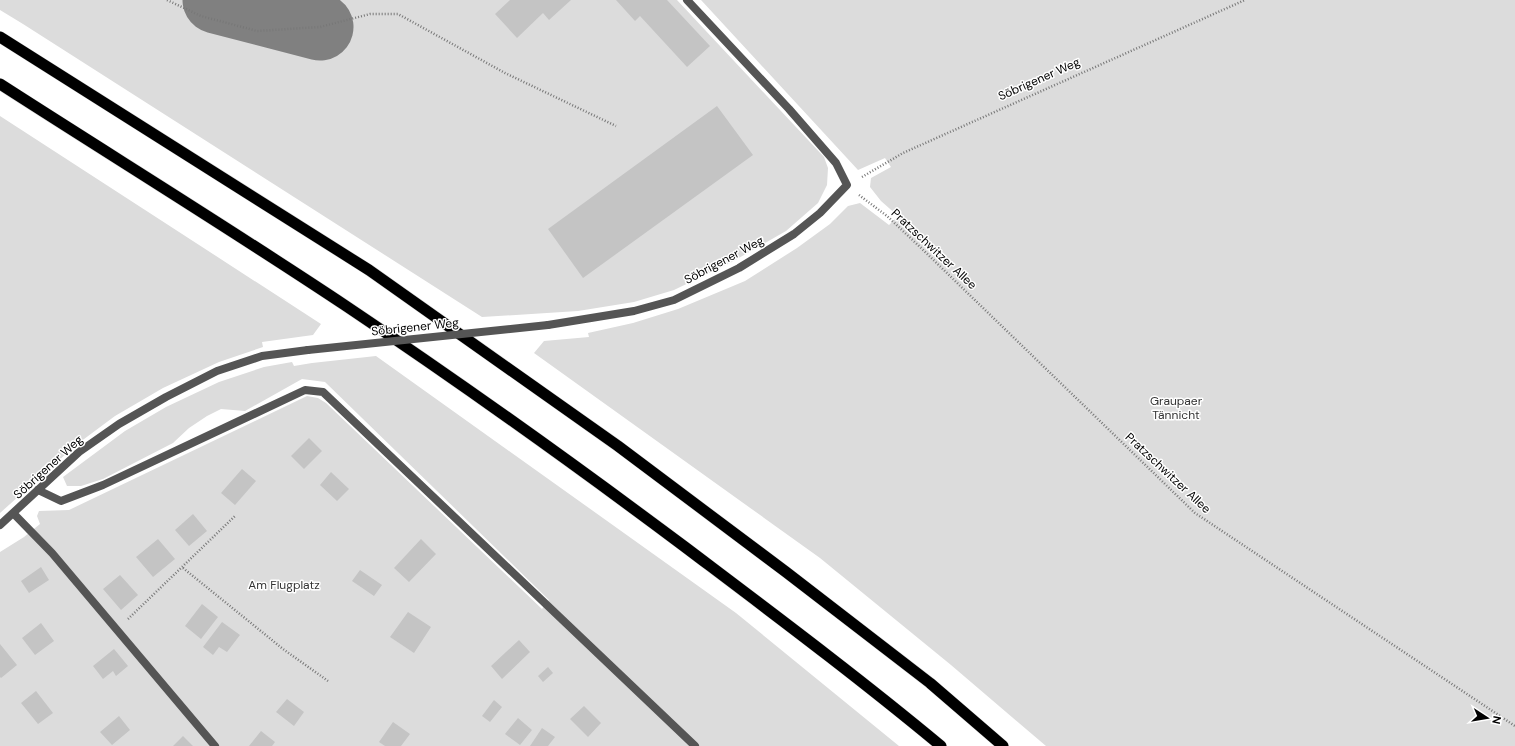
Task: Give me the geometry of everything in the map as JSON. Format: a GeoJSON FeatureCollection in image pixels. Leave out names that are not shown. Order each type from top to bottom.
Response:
{"type":"FeatureCollection","features":[{"type":"Feature","properties":{"kind":"highway"},"geometry":{"type":"LineString","coordinates":[[0,38],[381,279],[612,442],[930,683],[1004,746]]}},
{"type":"Feature","properties":{"kind":"highway"},"geometry":{"type":"LineString","coordinates":[[0,84],[345,305],[468,390],[589,476],[747,594],[895,707],[941,746]]}},
{"type":"Feature","properties":{"kind":"street"},"geometry":{"type":"LineString","coordinates":[[687,0],[790,109],[836,163],[847,185]]}},
{"type":"Feature","properties":{"kind":"street","name":"Söbrigener Weg"},"geometry":{"type":"LineString","coordinates":[[0,525],[14,514],[79,452],[119,424],[166,397],[218,371],[262,356],[548,325],[634,311],[674,300],[739,268],[794,234],[820,213],[847,185]]}},
{"type":"Feature","properties":{"kind":"street"},"geometry":{"type":"LineString","coordinates":[[38,490],[61,501],[103,485],[306,390],[323,392],[695,746]]}},
{"type":"Feature","properties":{"kind":"street"},"geometry":{"type":"LineString","coordinates":[[14,514],[52,553],[116,631],[215,746]]}},
{"type":"Feature","properties":{"kind":"path"},"geometry":{"type":"LineString","coordinates":[[167,0],[201,16],[257,31],[320,27],[370,14],[398,14],[505,73],[616,126]]}},
{"type":"Feature","properties":{"kind":"path","name":"Söbrigener Weg"},"geometry":{"type":"LineString","coordinates":[[847,185],[903,153],[1244,0]]}},
{"type":"Feature","properties":{"kind":"path","name":"Pratzschwitzer Allee"},"geometry":{"type":"LineString","coordinates":[[847,185],[887,216],[919,246],[1196,513],[1515,726]]}},
{"type":"Feature","properties":{"kind":"path"},"geometry":{"type":"LineString","coordinates":[[116,631],[183,568],[235,516]]}},
{"type":"Feature","properties":{"kind":"path"},"geometry":{"type":"LineString","coordinates":[[183,568],[283,649],[328,681]]}},
{"type":"Feature","properties":{"kind":"green space"},"geometry":{"type":"Polygon","coordinates":[[[0,0],[677,0],[824,157],[828,168],[827,185],[818,203],[786,231],[730,263],[674,290],[634,302],[578,311],[482,317],[0,10],[0,0]]]}},
{"type":"Feature","properties":{"kind":"green space","name":"Graupaer Tännicht"},"geometry":{"type":"Polygon","coordinates":[[[701,0],[1515,0],[1515,746],[1046,746],[951,665],[820,558],[534,353],[544,341],[589,337],[588,333],[633,323],[678,309],[745,281],[797,248],[830,224],[848,206],[860,203],[889,225],[898,216],[881,201],[870,187],[871,178],[891,167],[885,158],[858,170],[701,0]]]}},
{"type":"Feature","properties":{"kind":"green space"},"geometry":{"type":"Polygon","coordinates":[[[0,116],[321,324],[313,335],[262,342],[263,347],[219,362],[163,388],[115,416],[76,445],[0,513],[0,116]]]}},
{"type":"Feature","properties":{"kind":"green space","name":"Am Flugplatz"},"geometry":{"type":"Polygon","coordinates":[[[376,356],[736,613],[899,746],[0,746],[0,552],[24,537],[40,524],[37,516],[39,511],[69,510],[307,396],[318,398],[326,403],[542,609],[549,600],[325,382],[302,379],[245,411],[221,409],[189,428],[173,443],[103,479],[81,486],[67,486],[63,477],[125,431],[166,407],[219,382],[264,367],[292,362],[294,366],[376,356]]]}},
{"type":"Feature","properties":{"kind":"building"},"geometry":{"type":"Polygon","coordinates":[[[510,0],[571,0],[549,20],[543,13],[517,38],[495,14],[510,0]]]}},
{"type":"Feature","properties":{"kind":"building"},"geometry":{"type":"Polygon","coordinates":[[[616,0],[667,0],[710,46],[687,67],[640,16],[635,21],[616,0]]]}},
{"type":"Feature","properties":{"kind":"building"},"geometry":{"type":"Polygon","coordinates":[[[717,106],[753,155],[583,278],[548,229],[717,106]]]}},
{"type":"Feature","properties":{"kind":"building"},"geometry":{"type":"Polygon","coordinates":[[[309,438],[322,451],[304,469],[291,456],[309,438]]]}},
{"type":"Feature","properties":{"kind":"building"},"geometry":{"type":"Polygon","coordinates":[[[242,469],[256,481],[235,505],[221,493],[242,469]]]}},
{"type":"Feature","properties":{"kind":"building"},"geometry":{"type":"Polygon","coordinates":[[[331,472],[349,489],[337,501],[320,485],[331,472]]]}},
{"type":"Feature","properties":{"kind":"building"},"geometry":{"type":"Polygon","coordinates":[[[193,514],[207,531],[189,546],[175,530],[193,514]]]}},
{"type":"Feature","properties":{"kind":"building"},"geometry":{"type":"Polygon","coordinates":[[[158,539],[175,559],[153,577],[136,557],[158,539]]]}},
{"type":"Feature","properties":{"kind":"building"},"geometry":{"type":"Polygon","coordinates":[[[421,539],[436,554],[409,582],[394,568],[421,539]]]}},
{"type":"Feature","properties":{"kind":"building"},"geometry":{"type":"Polygon","coordinates":[[[41,567],[49,580],[29,593],[21,581],[41,567]]]}},
{"type":"Feature","properties":{"kind":"building"},"geometry":{"type":"Polygon","coordinates":[[[360,570],[382,585],[374,596],[352,581],[360,570]]]}},
{"type":"Feature","properties":{"kind":"building"},"geometry":{"type":"Polygon","coordinates":[[[120,575],[138,595],[121,610],[103,589],[120,575]]]}},
{"type":"Feature","properties":{"kind":"building"},"geometry":{"type":"Polygon","coordinates":[[[202,604],[218,617],[201,639],[185,626],[202,604]]]}},
{"type":"Feature","properties":{"kind":"building"},"geometry":{"type":"Polygon","coordinates":[[[408,612],[431,627],[414,653],[390,637],[408,612]]]}},
{"type":"Feature","properties":{"kind":"building"},"geometry":{"type":"Polygon","coordinates":[[[222,622],[240,635],[227,652],[219,647],[213,655],[203,647],[222,622]]]}},
{"type":"Feature","properties":{"kind":"building"},"geometry":{"type":"Polygon","coordinates":[[[41,623],[54,641],[35,655],[22,638],[41,623]]]}},
{"type":"Feature","properties":{"kind":"building"},"geometry":{"type":"Polygon","coordinates":[[[519,640],[530,652],[502,679],[491,666],[519,640]]]}},
{"type":"Feature","properties":{"kind":"building"},"geometry":{"type":"Polygon","coordinates":[[[0,644],[17,665],[1,678],[0,677],[0,644]]]}},
{"type":"Feature","properties":{"kind":"building"},"geometry":{"type":"Polygon","coordinates":[[[114,649],[128,666],[116,676],[113,671],[103,679],[93,666],[114,649]]]}},
{"type":"Feature","properties":{"kind":"building"},"geometry":{"type":"Polygon","coordinates":[[[548,667],[553,673],[543,682],[538,676],[548,667]]]}},
{"type":"Feature","properties":{"kind":"building"},"geometry":{"type":"Polygon","coordinates":[[[36,691],[53,713],[38,724],[21,703],[36,691]]]}},
{"type":"Feature","properties":{"kind":"building"},"geometry":{"type":"Polygon","coordinates":[[[287,699],[304,712],[294,726],[276,712],[287,699]]]}},
{"type":"Feature","properties":{"kind":"building"},"geometry":{"type":"Polygon","coordinates":[[[494,700],[502,707],[490,722],[482,716],[494,700]]]}},
{"type":"Feature","properties":{"kind":"building"},"geometry":{"type":"Polygon","coordinates":[[[584,706],[601,723],[588,737],[570,719],[584,706]]]}},
{"type":"Feature","properties":{"kind":"building"},"geometry":{"type":"Polygon","coordinates":[[[119,716],[130,730],[112,745],[100,732],[119,716]]]}},
{"type":"Feature","properties":{"kind":"building"},"geometry":{"type":"Polygon","coordinates":[[[518,718],[532,730],[520,745],[505,734],[518,718]]]}},
{"type":"Feature","properties":{"kind":"building"},"geometry":{"type":"Polygon","coordinates":[[[393,722],[410,734],[401,746],[385,746],[379,742],[393,722]]]}},
{"type":"Feature","properties":{"kind":"building"},"geometry":{"type":"Polygon","coordinates":[[[542,728],[555,737],[548,746],[530,746],[542,728]]]}},
{"type":"Feature","properties":{"kind":"building"},"geometry":{"type":"Polygon","coordinates":[[[261,731],[275,742],[272,746],[249,746],[261,731]]]}},
{"type":"Feature","properties":{"kind":"building"},"geometry":{"type":"Polygon","coordinates":[[[183,736],[193,746],[173,746],[183,736]]]}},
{"type":"Feature","properties":{"kind":"taxiway"},"geometry":{"type":"LineString","coordinates":[[216,0],[320,27]]}}]}
